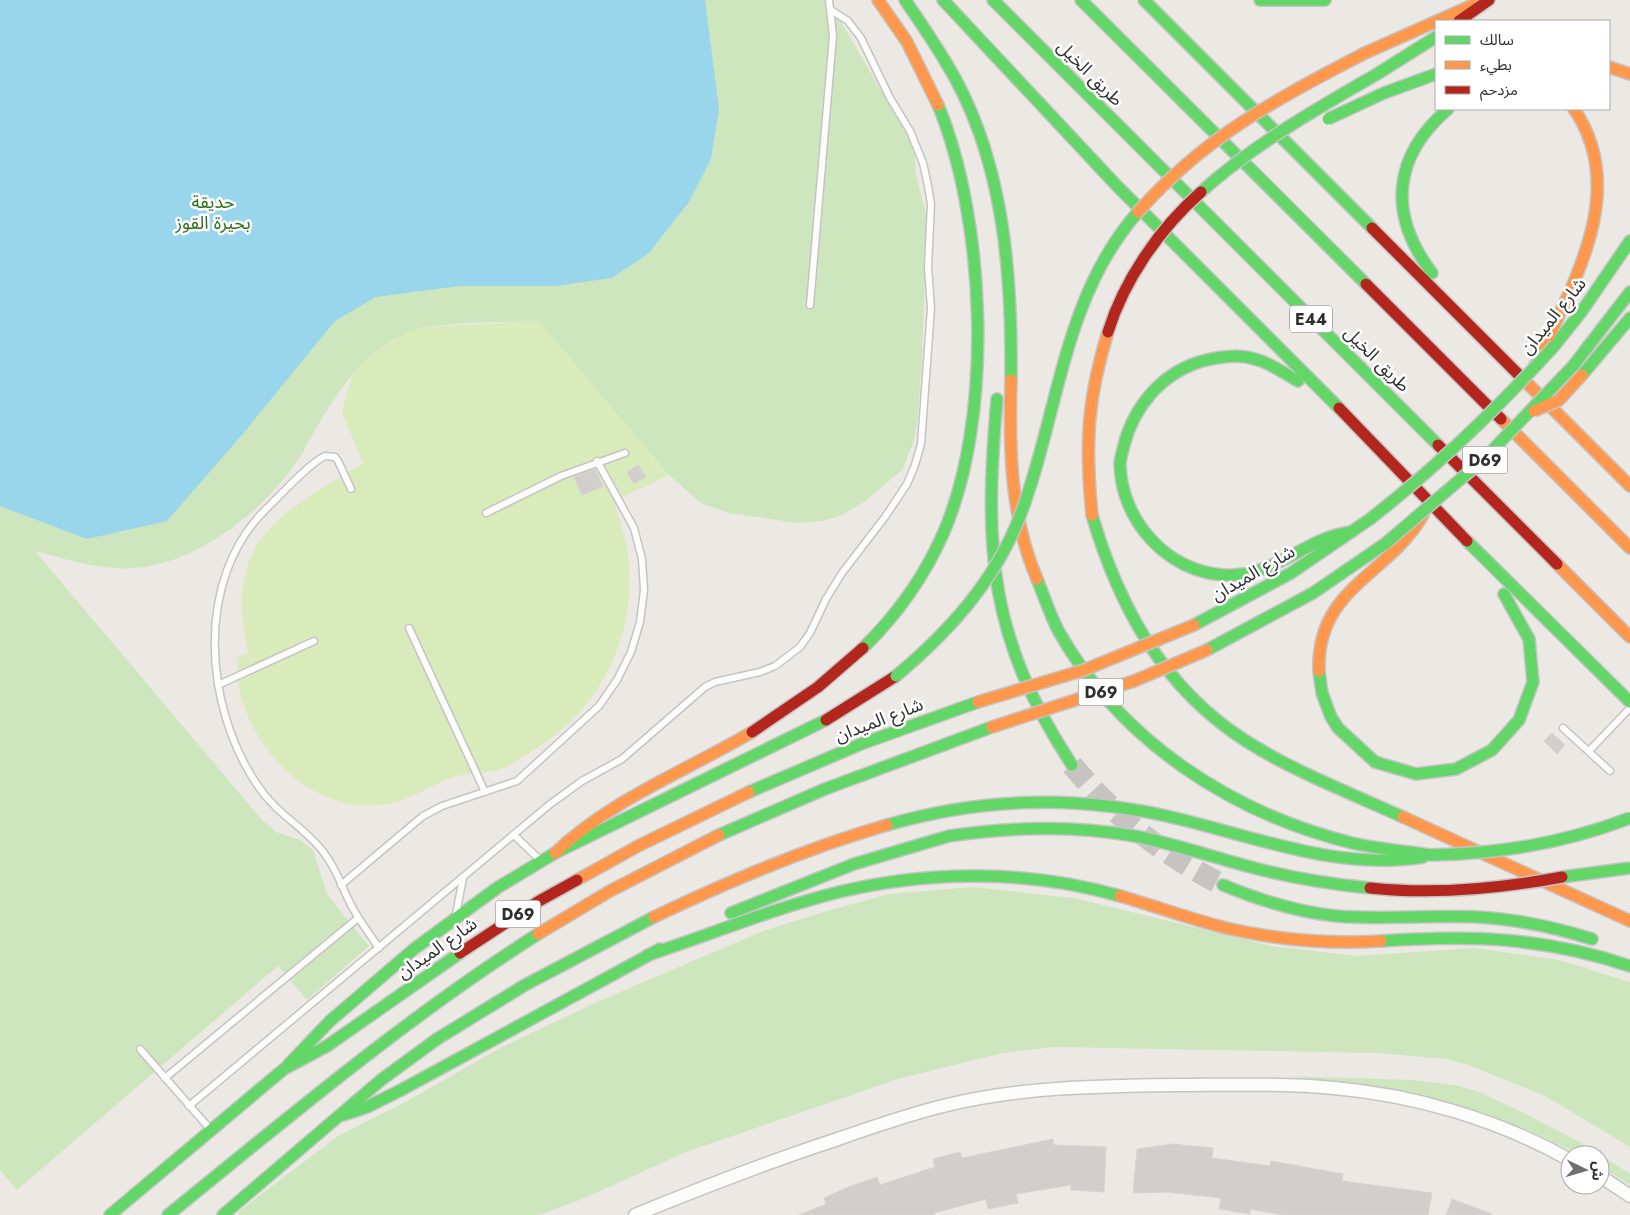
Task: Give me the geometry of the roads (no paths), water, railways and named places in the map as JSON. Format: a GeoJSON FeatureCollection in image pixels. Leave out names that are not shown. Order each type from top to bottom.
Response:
{"type":"FeatureCollection","features":[{"type":"Feature","properties":{"kind":"main road"},"geometry":{"type":"LineString","coordinates":[[555,853],[591,822],[765,724],[796,704],[840,670],[881,630],[910,594],[934,553],[953,509],[966,460],[975,384],[978,308],[974,232],[963,171],[944,112],[917,58],[878,0]]}},
{"type":"Feature","properties":{"kind":"main road"},"geometry":{"type":"LineString","coordinates":[[905,0],[949,64],[974,116],[985,144],[1000,203],[1008,263],[1012,478],[1022,534],[1039,588],[1063,639],[1095,686],[1140,734],[1198,780],[1244,806],[1316,834],[1371,847],[1431,855]]}},
{"type":"Feature","properties":{"kind":"main road"},"geometry":{"type":"LineString","coordinates":[[943,0],[1117,186],[1350,419],[1470,544],[1630,702]]}},
{"type":"Feature","properties":{"kind":"main road","name":"طريق الخيل"},"geometry":{"type":"LineString","coordinates":[[993,0],[1630,637]]}},
{"type":"Feature","properties":{"kind":"main road"},"geometry":{"type":"LineString","coordinates":[[1081,0],[1630,548]]}},
{"type":"Feature","properties":{"kind":"main road"},"geometry":{"type":"LineString","coordinates":[[1144,0],[1630,486]]}},
{"type":"Feature","properties":{"kind":"main road"},"geometry":{"type":"LineString","coordinates":[[1260,0],[1301,2],[1325,0]]}},
{"type":"Feature","properties":{"kind":"main road"},"geometry":{"type":"LineString","coordinates":[[1436,20],[1487,0]]}},
{"type":"Feature","properties":{"kind":"main road"},"geometry":{"type":"LineString","coordinates":[[1460,20],[1487,0]]}},
{"type":"Feature","properties":{"kind":"main road"},"geometry":{"type":"LineString","coordinates":[[284,1069],[330,1021],[455,917],[555,853],[838,714],[896,676],[931,647],[956,622],[978,593],[1001,557],[1030,488],[1069,334],[1092,280],[1123,230],[1161,185],[1204,145],[1254,112],[1365,53],[1435,20]]}},
{"type":"Feature","properties":{"kind":"main road"},"geometry":{"type":"LineString","coordinates":[[1435,38],[1266,140],[1212,182],[1170,225],[1140,266],[1115,311],[1097,360],[1087,411],[1086,463],[1092,515],[1098,541],[1116,588],[1139,632],[1180,686],[1221,725],[1281,761],[1630,921]]}},
{"type":"Feature","properties":{"kind":"main road"},"geometry":{"type":"LineString","coordinates":[[1610,67],[1630,74]]}},
{"type":"Feature","properties":{"kind":"main road"},"geometry":{"type":"LineString","coordinates":[[1266,140],[1311,127],[1384,93],[1435,74]]}},
{"type":"Feature","properties":{"kind":"main road"},"geometry":{"type":"LineString","coordinates":[[1447,110],[1424,132],[1409,158],[1402,186],[1402,216],[1419,257],[1483,326],[1501,357]]}},
{"type":"Feature","properties":{"kind":"main road"},"geometry":{"type":"LineString","coordinates":[[1575,110],[1602,138]]}},
{"type":"Feature","properties":{"kind":"main road","name":"شارع الميدان"},"geometry":{"type":"LineString","coordinates":[[110,1215],[284,1069],[328,1046],[485,935],[540,901],[638,846],[803,768],[919,722],[1101,664],[1194,625],[1283,578],[1370,520],[1430,472],[1472,434],[1535,368],[1551,342],[1582,311],[1630,241]]}},
{"type":"Feature","properties":{"kind":"main road"},"geometry":{"type":"LineString","coordinates":[[999,371],[1008,263]]}},
{"type":"Feature","properties":{"kind":"main road"},"geometry":{"type":"LineString","coordinates":[[1551,342],[1591,274]]}},
{"type":"Feature","properties":{"kind":"main road","name":"D69"},"geometry":{"type":"LineString","coordinates":[[168,1215],[415,1016],[561,920],[672,860],[777,809],[868,771],[992,727],[1134,681],[1207,650],[1313,593],[1390,548],[1423,515],[1480,466],[1534,411],[1573,366],[1630,292]]}},
{"type":"Feature","properties":{"kind":"main road"},"geometry":{"type":"LineString","coordinates":[[1534,411],[1559,400],[1630,318]]}},
{"type":"Feature","properties":{"kind":"main road"},"geometry":{"type":"LineString","coordinates":[[1350,419],[1326,405],[1296,379],[1273,364],[1260,359],[1232,355],[1205,358],[1178,368],[1166,376],[1144,397],[1129,423],[1124,437],[1121,467],[1125,496],[1138,524],[1146,536],[1168,556],[1195,569],[1224,575],[1254,572],[1281,562],[1323,538],[1351,532]]}},
{"type":"Feature","properties":{"kind":"main road"},"geometry":{"type":"LineString","coordinates":[[997,391],[990,508],[992,557],[1000,608],[1014,657],[1032,701],[1072,765]]}},
{"type":"Feature","properties":{"kind":"main road"},"geometry":{"type":"LineString","coordinates":[[1563,419],[1592,438],[1630,472]]}},
{"type":"Feature","properties":{"kind":"main road"},"geometry":{"type":"LineString","coordinates":[[1390,548],[1352,586],[1328,618],[1319,657],[1322,692],[1336,724],[1344,736],[1365,755],[1376,762],[1403,772],[1445,773],[1485,757],[1506,738],[1515,727],[1528,701],[1533,673],[1531,644],[1521,618],[1510,600],[1482,570],[1470,544]]}},
{"type":"Feature","properties":{"kind":"main road"},"geometry":{"type":"LineString","coordinates":[[223,1215],[343,1115],[365,1093],[417,1053],[516,991],[571,960],[682,903],[853,834],[944,809],[1020,801],[1097,803],[1135,809],[1336,856],[1390,861],[1431,855],[1492,854],[1542,846],[1590,834],[1630,818]]}},
{"type":"Feature","properties":{"kind":"main road"},"geometry":{"type":"LineString","coordinates":[[343,1115],[401,1090],[648,955],[732,913],[814,878],[895,850],[949,836],[1038,827],[1102,831],[1166,844],[1304,879],[1346,886],[1407,891],[1492,889],[1596,870],[1630,868]]}},
{"type":"Feature","properties":{"kind":"main road"},"geometry":{"type":"LineString","coordinates":[[648,955],[838,893],[925,878],[983,876],[1041,880],[1104,891],[1226,928],[1283,938],[1344,943],[1445,936],[1504,938],[1562,946],[1630,966]]}},
{"type":"Feature","properties":{"kind":"main road"},"geometry":{"type":"LineString","coordinates":[[1223,885],[1268,902],[1315,913],[1358,917],[1449,916],[1498,918],[1547,926],[1603,943]]}},
{"type":"Feature","properties":{"kind":"street"},"geometry":{"type":"LineString","coordinates":[[635,1215],[768,1162],[914,1113],[981,1098],[1068,1087],[1279,1085],[1335,1088],[1382,1095],[1447,1110],[1501,1128],[1560,1155]]}},
{"type":"Feature","properties":{"kind":"street"},"geometry":{"type":"LineString","coordinates":[[1610,1183],[1630,1196]]}},
{"type":"Feature","properties":{"kind":"lane"},"geometry":{"type":"LineString","coordinates":[[810,305],[833,36],[829,0]]}},
{"type":"Feature","properties":{"kind":"lane"},"geometry":{"type":"LineString","coordinates":[[189,1106],[515,836],[567,790],[622,759],[705,687],[716,682],[752,674],[775,666],[800,648],[810,633],[830,592],[852,558],[894,504],[915,466],[922,430],[931,308],[928,267],[931,204],[923,163],[910,130],[890,98],[861,38],[848,21],[831,10]]}},
{"type":"Feature","properties":{"kind":"lane"},"geometry":{"type":"LineString","coordinates":[[486,513],[561,476],[597,461],[625,453]]}},
{"type":"Feature","properties":{"kind":"lane"},"geometry":{"type":"LineString","coordinates":[[351,489],[338,461],[330,455],[325,456],[254,522],[236,547],[225,576],[219,606],[216,660],[218,686],[229,729],[254,780],[273,807],[324,852],[358,918],[379,948]]}},
{"type":"Feature","properties":{"kind":"lane"},"geometry":{"type":"LineString","coordinates":[[341,884],[423,816],[442,806],[517,780],[599,706],[618,680],[631,652],[641,614],[644,590],[642,559],[634,528],[597,461]]}},
{"type":"Feature","properties":{"kind":"lane"},"geometry":{"type":"LineString","coordinates":[[409,628],[485,792]]}},
{"type":"Feature","properties":{"kind":"lane"},"geometry":{"type":"LineString","coordinates":[[218,686],[314,641]]}},
{"type":"Feature","properties":{"kind":"lane"},"geometry":{"type":"LineString","coordinates":[[1588,752],[1630,708]]}},
{"type":"Feature","properties":{"kind":"lane"},"geometry":{"type":"LineString","coordinates":[[1563,728],[1610,771]]}},
{"type":"Feature","properties":{"kind":"lane"},"geometry":{"type":"LineString","coordinates":[[515,836],[541,861]]}},
{"type":"Feature","properties":{"kind":"lane"},"geometry":{"type":"LineString","coordinates":[[455,917],[463,878]]}},
{"type":"Feature","properties":{"kind":"lane"},"geometry":{"type":"LineString","coordinates":[[165,1078],[358,918]]}},
{"type":"Feature","properties":{"kind":"lane"},"geometry":{"type":"LineString","coordinates":[[140,1049],[211,1130]]}},
{"type":"Feature","properties":{"kind":"water"},"geometry":{"type":"Polygon","coordinates":[[[0,0],[705,0],[719,109],[711,159],[689,202],[648,254],[612,278],[555,286],[459,286],[376,297],[335,321],[241,436],[167,521],[87,539],[0,506],[0,0]]]}},
{"type":"Feature","properties":{"kind":"tunnel"},"geometry":{"type":"LineString","coordinates":[[1072,765],[1105,801],[1141,833],[1180,861],[1223,885]]}},
{"type":"Feature","properties":{"kind":"park label","name":"حديقة بحيرة القوز"},"geometry":{"type":"Point","coordinates":[213,212]}}]}
